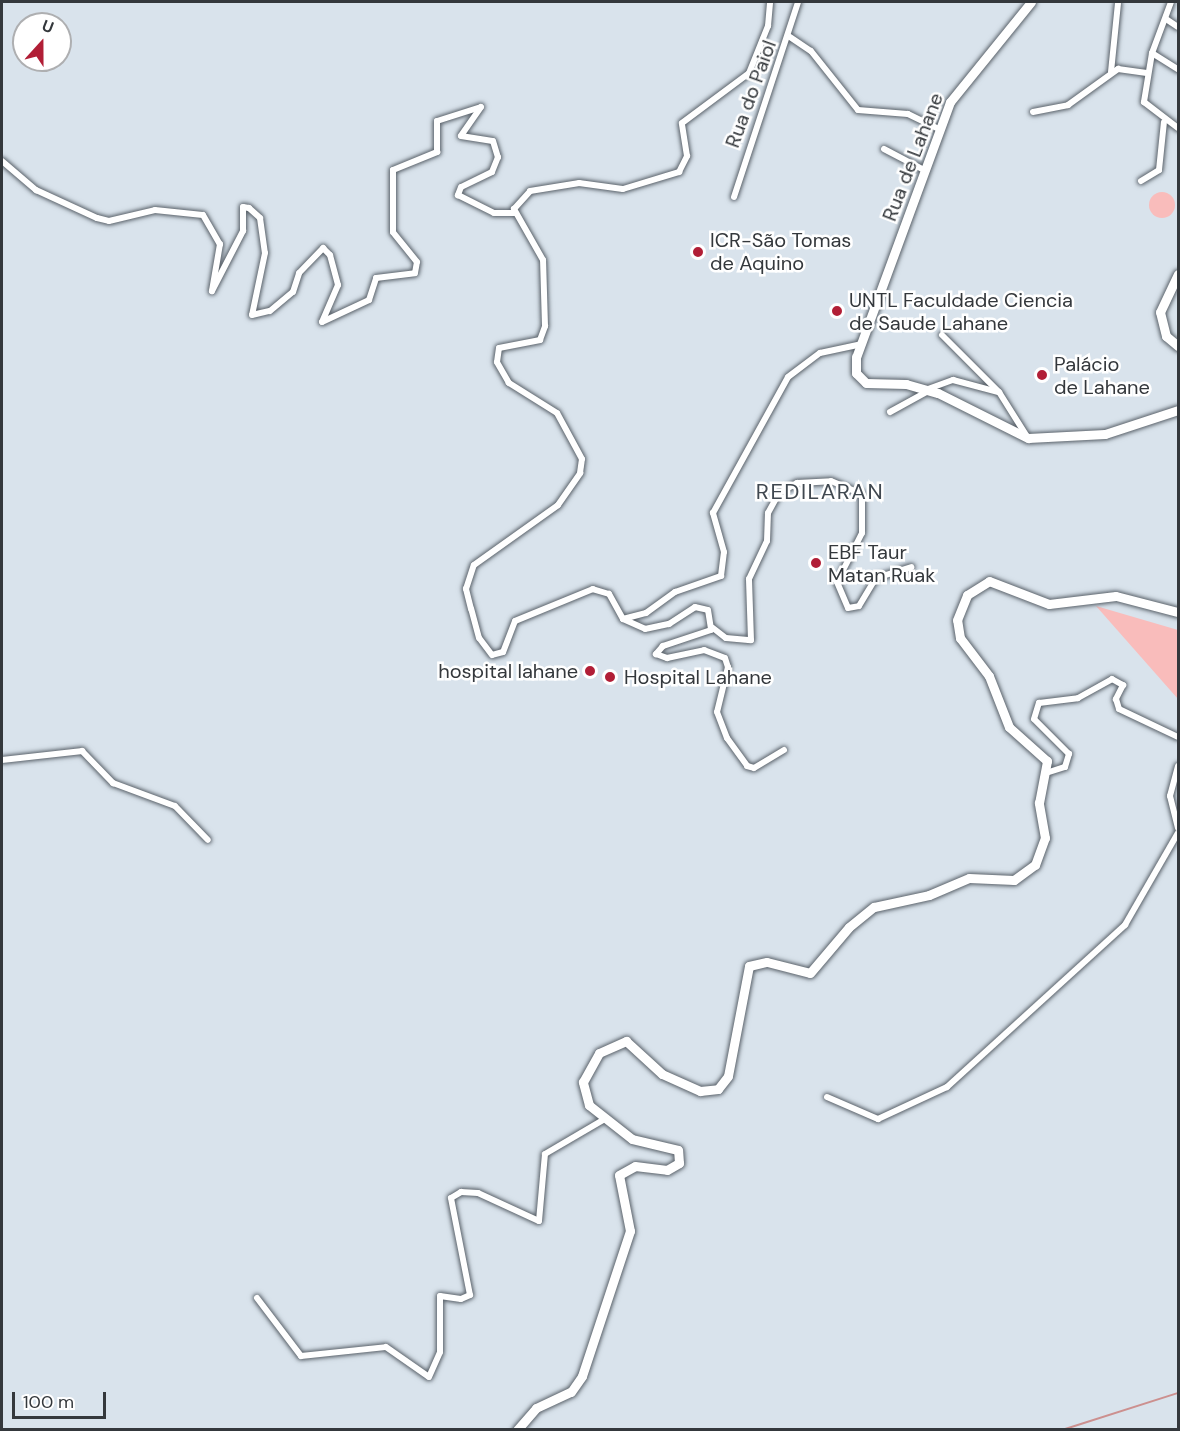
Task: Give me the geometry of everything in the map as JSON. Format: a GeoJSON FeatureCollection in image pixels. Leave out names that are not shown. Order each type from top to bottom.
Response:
{"type":"FeatureCollection","features":[{"type":"Feature","properties":{"kind":"main road","name":"Rua de Lahane"},"geometry":{"type":"LineString","coordinates":[[929,390],[860,380],[855,366],[939,129],[971,70],[1031,2]]}},
{"type":"Feature","properties":{"kind":"main road"},"geometry":{"type":"LineString","coordinates":[[1179,274],[1160,312],[1166,336],[1179,346]]}},
{"type":"Feature","properties":{"kind":"main road"},"geometry":{"type":"LineString","coordinates":[[929,390],[1028,438],[1105,434],[1179,410]]}},
{"type":"Feature","properties":{"kind":"main road"},"geometry":{"type":"LineString","coordinates":[[517,1430],[536,1408],[571,1392],[582,1376],[630,1231],[619,1175],[635,1166],[667,1170],[679,1163],[678,1150],[632,1138],[603,1120],[583,1095],[583,1082],[605,1047],[626,1041],[636,1045],[662,1074],[700,1090],[718,1089],[728,1076],[749,966],[767,962],[810,973],[874,907],[929,895],[969,878],[1005,881],[1029,873],[1044,846],[1039,803],[1046,773],[1044,755],[1009,727],[989,676],[960,638],[957,620],[967,595],[989,581],[1049,604],[1116,596],[1179,612]]}},
{"type":"Feature","properties":{"kind":"street"},"geometry":{"type":"LineString","coordinates":[[515,213],[530,191],[579,183],[623,189],[679,172],[687,156],[682,123],[749,73],[768,26],[770,2]]}},
{"type":"Feature","properties":{"kind":"street","name":"Rua do Paiol"},"geometry":{"type":"LineString","coordinates":[[734,197],[790,37],[798,2]]}},
{"type":"Feature","properties":{"kind":"street"},"geometry":{"type":"LineString","coordinates":[[1171,2],[1152,53],[1144,102],[1164,122],[1179,128]]}},
{"type":"Feature","properties":{"kind":"street"},"geometry":{"type":"LineString","coordinates":[[1111,72],[1119,3]]}},
{"type":"Feature","properties":{"kind":"street"},"geometry":{"type":"LineString","coordinates":[[1166,19],[1179,27]]}},
{"type":"Feature","properties":{"kind":"street"},"geometry":{"type":"LineString","coordinates":[[790,37],[806,48],[858,110],[908,114],[939,129]]}},
{"type":"Feature","properties":{"kind":"street"},"geometry":{"type":"LineString","coordinates":[[1152,53],[1179,69]]}},
{"type":"Feature","properties":{"kind":"street"},"geometry":{"type":"LineString","coordinates":[[1033,112],[1068,105],[1111,72],[1130,67],[1147,73]]}},
{"type":"Feature","properties":{"kind":"street"},"geometry":{"type":"LineString","coordinates":[[2,161],[36,190],[97,218],[109,221],[155,210],[203,215],[220,244],[212,291],[243,231],[243,207],[249,208],[260,218],[266,253],[252,315],[270,310],[293,292],[299,273],[323,248],[330,255],[338,285],[320,318],[327,323],[369,300],[376,278],[415,273],[417,262],[393,232],[393,171],[437,152],[437,121],[481,107],[461,135],[493,141],[498,157],[492,172],[461,187],[458,195],[494,213],[515,213]]}},
{"type":"Feature","properties":{"kind":"street"},"geometry":{"type":"LineString","coordinates":[[1141,181],[1160,170],[1164,122]]}},
{"type":"Feature","properties":{"kind":"street"},"geometry":{"type":"LineString","coordinates":[[884,149],[924,170]]}},
{"type":"Feature","properties":{"kind":"street"},"geometry":{"type":"LineString","coordinates":[[515,213],[543,260],[545,326],[540,340],[499,348],[497,362],[509,383],[556,413],[582,459],[580,473],[558,506],[474,565],[465,589],[479,638],[492,655],[503,651],[515,621],[593,589],[609,594],[623,619],[645,629],[702,607],[712,615],[713,628]]}},
{"type":"Feature","properties":{"kind":"street"},"geometry":{"type":"LineString","coordinates":[[942,336],[999,393],[1028,438]]}},
{"type":"Feature","properties":{"kind":"street"},"geometry":{"type":"LineString","coordinates":[[623,619],[646,613],[675,592],[721,576],[724,552],[712,513],[788,377],[820,352],[862,344]]}},
{"type":"Feature","properties":{"kind":"street"},"geometry":{"type":"LineString","coordinates":[[890,412],[929,390],[953,380],[999,393]]}},
{"type":"Feature","properties":{"kind":"street"},"geometry":{"type":"LineString","coordinates":[[784,750],[754,768],[747,766],[727,738],[717,712],[728,667],[725,658],[704,650],[667,658],[656,654],[663,646],[713,628],[745,643],[753,638],[747,615],[750,575],[767,541],[771,503],[797,483],[831,481],[862,494],[862,533],[837,582],[848,608],[859,606],[876,578],[911,567]]}},
{"type":"Feature","properties":{"kind":"street"},"geometry":{"type":"LineString","coordinates":[[1046,773],[1065,767],[1069,754],[1034,719],[1039,703],[1078,698],[1112,679],[1123,685],[1116,699],[1119,710],[1179,737]]}},
{"type":"Feature","properties":{"kind":"street"},"geometry":{"type":"LineString","coordinates":[[2,760],[82,751],[113,783],[175,806],[208,840]]}},
{"type":"Feature","properties":{"kind":"street"},"geometry":{"type":"LineString","coordinates":[[1179,766],[1170,796],[1179,828]]}},
{"type":"Feature","properties":{"kind":"street"},"geometry":{"type":"LineString","coordinates":[[828,1097],[878,1119],[947,1087],[1125,925],[1179,833]]}},
{"type":"Feature","properties":{"kind":"street"},"geometry":{"type":"LineString","coordinates":[[257,1298],[301,1356],[386,1347],[429,1377],[440,1352],[440,1296],[461,1299],[470,1294],[451,1198],[461,1192],[478,1193],[539,1221],[545,1154],[603,1120]]}},
{"type":"Feature","properties":{"kind":"shaded area"},"geometry":{"type":"Polygon","coordinates":[[[1162,192],[1171,196],[1175,205],[1171,214],[1162,218],[1153,214],[1149,205],[1153,196],[1162,192]]]}},
{"type":"Feature","properties":{"kind":"shaded area"},"geometry":{"type":"Polygon","coordinates":[[[1096,606],[1178,630],[1178,699],[1096,606]]]}},
{"type":"Feature","properties":{"kind":"waterway"},"geometry":{"type":"LineString","coordinates":[[1062,1430],[1178,1393]]}},
{"type":"Feature","properties":{"kind":"place","name":"ICR-São Tomas de Aquino"},"geometry":{"type":"Point","coordinates":[698,252]}},
{"type":"Feature","properties":{"kind":"place","name":"UNTL Faculdade Ciencia de Saude Lahane"},"geometry":{"type":"Point","coordinates":[837,311]}},
{"type":"Feature","properties":{"kind":"place","name":"Palácio de Lahane"},"geometry":{"type":"Point","coordinates":[1042,375]}},
{"type":"Feature","properties":{"kind":"place","name":"EBF Taur Matan Ruak"},"geometry":{"type":"Point","coordinates":[816,563]}},
{"type":"Feature","properties":{"kind":"place","name":"hospital lahane"},"geometry":{"type":"Point","coordinates":[590,671]}},
{"type":"Feature","properties":{"kind":"place","name":"Hospital Lahane"},"geometry":{"type":"Point","coordinates":[610,677]}},
{"type":"Feature","properties":{"kind":"district","name":"REDILARAN"},"geometry":{"type":"Point","coordinates":[820,492]}}]}
